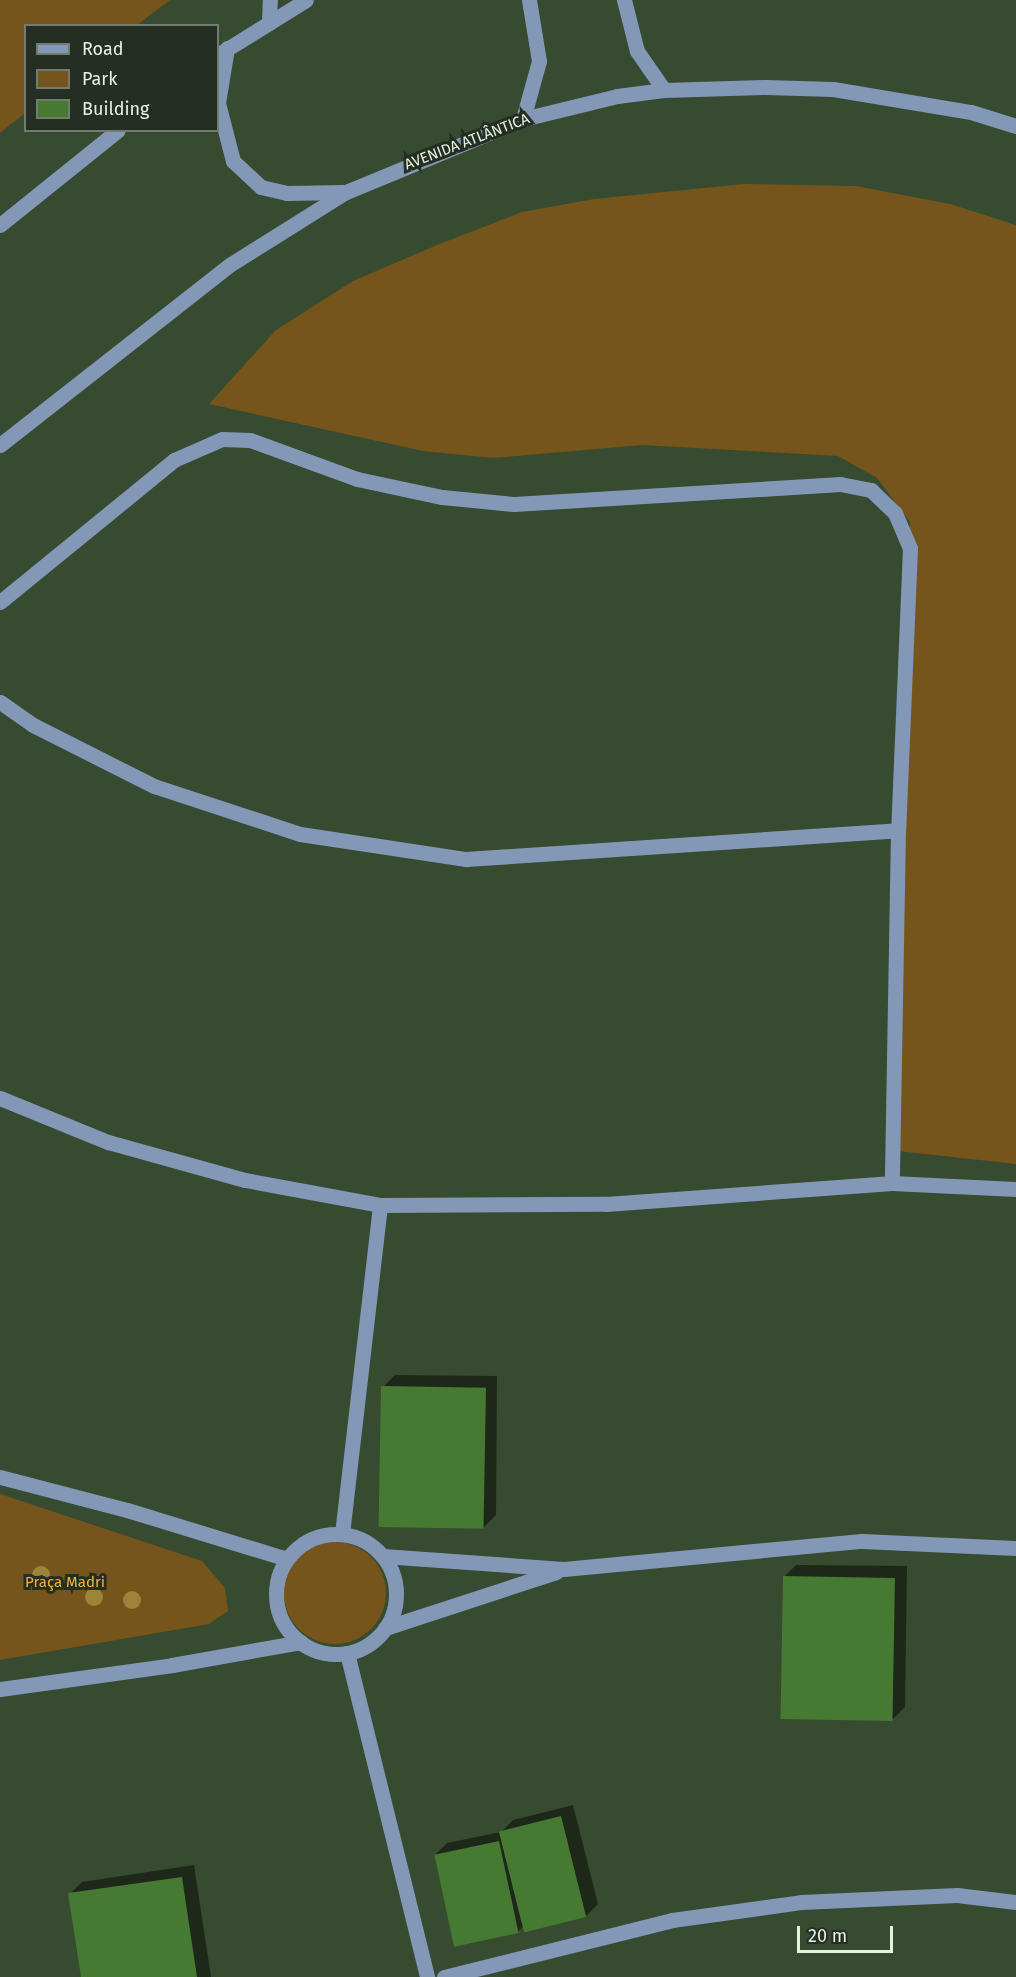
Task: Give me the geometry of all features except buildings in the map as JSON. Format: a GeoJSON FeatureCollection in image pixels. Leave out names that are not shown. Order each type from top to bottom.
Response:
{"type":"FeatureCollection","features":[{"type":"Feature","properties":{"kind":"street"},"geometry":{"type":"LineString","coordinates":[[268,23],[270,0]]}},
{"type":"Feature","properties":{"kind":"street"},"geometry":{"type":"LineString","coordinates":[[219,90],[222,52],[306,0]]}},
{"type":"Feature","properties":{"kind":"street"},"geometry":{"type":"LineString","coordinates":[[523,119],[539,61],[529,0]]}},
{"type":"Feature","properties":{"kind":"street"},"geometry":{"type":"LineString","coordinates":[[624,0],[637,51],[664,90]]}},
{"type":"Feature","properties":{"kind":"street","name":"AVENIDA ATLÂNTICA"},"geometry":{"type":"LineString","coordinates":[[0,445],[231,264],[346,192],[523,119],[618,96],[664,90],[833,89],[971,112],[1016,126]]}},
{"type":"Feature","properties":{"kind":"street"},"geometry":{"type":"LineString","coordinates":[[219,107],[233,161],[261,187],[287,194],[346,192]]}},
{"type":"Feature","properties":{"kind":"street"},"geometry":{"type":"LineString","coordinates":[[0,225],[116,132]]}},
{"type":"Feature","properties":{"kind":"street"},"geometry":{"type":"LineString","coordinates":[[0,602],[174,460],[222,439],[250,440],[357,479],[442,497],[514,504],[840,484],[871,490],[895,513],[910,548],[898,830],[892,1183]]}},
{"type":"Feature","properties":{"kind":"street"},"geometry":{"type":"LineString","coordinates":[[0,702],[33,725],[154,786],[300,834],[466,859],[898,830]]}},
{"type":"Feature","properties":{"kind":"street"},"geometry":{"type":"LineString","coordinates":[[0,1098],[108,1142],[210,1171],[380,1205],[606,1204],[892,1183],[1016,1189]]}},
{"type":"Feature","properties":{"kind":"street"},"geometry":{"type":"LineString","coordinates":[[342,1534],[380,1205]]}},
{"type":"Feature","properties":{"kind":"street"},"geometry":{"type":"LineString","coordinates":[[0,1477],[127,1510],[287,1559]]}},
{"type":"Feature","properties":{"kind":"street"},"geometry":{"type":"LineString","coordinates":[[342,1534],[360,1539],[383,1556],[394,1580],[396,1596],[386,1628],[373,1642],[347,1653],[326,1653],[301,1641],[283,1620],[278,1603],[277,1585],[287,1559],[311,1539],[342,1534]]}},
{"type":"Feature","properties":{"kind":"street"},"geometry":{"type":"LineString","coordinates":[[383,1556],[564,1569],[862,1542],[1016,1548]]}},
{"type":"Feature","properties":{"kind":"street"},"geometry":{"type":"LineString","coordinates":[[386,1628],[564,1569]]}},
{"type":"Feature","properties":{"kind":"street"},"geometry":{"type":"LineString","coordinates":[[0,1689],[172,1665],[301,1641]]}},
{"type":"Feature","properties":{"kind":"street"},"geometry":{"type":"LineString","coordinates":[[347,1653],[427,1977]]}},
{"type":"Feature","properties":{"kind":"street"},"geometry":{"type":"LineString","coordinates":[[444,1977],[672,1920],[801,1902],[957,1895],[1016,1902]]}},
{"type":"Feature","properties":{"kind":"green space"},"geometry":{"type":"Polygon","coordinates":[[[0,0],[170,0],[138,24],[24,24],[24,114],[0,133],[0,0]]]}},
{"type":"Feature","properties":{"kind":"green space"},"geometry":{"type":"Polygon","coordinates":[[[744,184],[856,186],[950,204],[1016,225],[1016,1164],[898,1151],[910,522],[877,478],[838,456],[642,445],[493,458],[423,451],[209,404],[276,330],[353,281],[437,245],[522,212],[594,199],[744,184]]]}},
{"type":"Feature","properties":{"kind":"green space","name":"Praça Madri"},"geometry":{"type":"Polygon","coordinates":[[[0,1494],[202,1561],[225,1588],[228,1611],[209,1624],[0,1660],[0,1494]]]}},
{"type":"Feature","properties":{"kind":"green space"},"geometry":{"type":"Polygon","coordinates":[[[335,1542],[354,1546],[371,1557],[382,1574],[386,1593],[382,1612],[371,1629],[354,1640],[335,1644],[316,1640],[299,1629],[288,1612],[284,1593],[288,1574],[299,1557],[316,1546],[335,1542]]]}}]}
